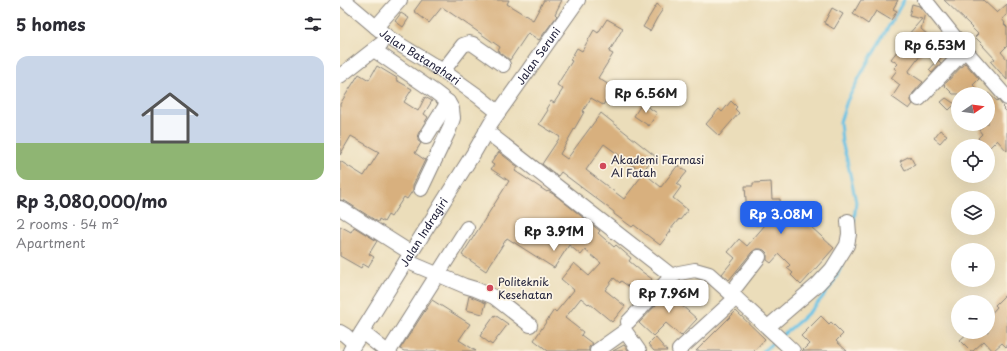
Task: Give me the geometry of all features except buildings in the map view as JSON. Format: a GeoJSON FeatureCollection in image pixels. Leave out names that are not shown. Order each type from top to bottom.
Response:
{"type":"FeatureCollection","features":[{"type":"Feature","properties":{"kind":"street","name":"Jalan Batanghari"},"geometry":{"type":"LineString","coordinates":[[344,0],[389,38],[443,71],[498,112]]}},
{"type":"Feature","properties":{"kind":"street"},"geometry":{"type":"LineString","coordinates":[[376,27],[400,0]]}},
{"type":"Feature","properties":{"kind":"street","name":"Jalan Seruni"},"geometry":{"type":"LineString","coordinates":[[498,112],[578,0]]}},
{"type":"Feature","properties":{"kind":"street"},"geometry":{"type":"LineString","coordinates":[[925,0],[1007,98]]}},
{"type":"Feature","properties":{"kind":"street"},"geometry":{"type":"LineString","coordinates":[[340,76],[389,38]]}},
{"type":"Feature","properties":{"kind":"street"},"geometry":{"type":"LineString","coordinates":[[443,71],[463,45],[469,43],[473,44],[503,65]]}},
{"type":"Feature","properties":{"kind":"street"},"geometry":{"type":"LineString","coordinates":[[374,50],[435,92],[448,102],[452,109],[453,118],[449,130],[421,189]]}},
{"type":"Feature","properties":{"kind":"street"},"geometry":{"type":"LineString","coordinates":[[919,99],[966,50]]}},
{"type":"Feature","properties":{"kind":"street"},"geometry":{"type":"LineString","coordinates":[[426,137],[448,102]]}},
{"type":"Feature","properties":{"kind":"street","name":"Jalan Indragiri"},"geometry":{"type":"LineString","coordinates":[[355,342],[498,112]]}},
{"type":"Feature","properties":{"kind":"street"},"geometry":{"type":"LineString","coordinates":[[486,131],[672,276]]}},
{"type":"Feature","properties":{"kind":"street"},"geometry":{"type":"LineString","coordinates":[[340,208],[408,257],[437,274],[494,297],[530,325]]}},
{"type":"Feature","properties":{"kind":"street"},"geometry":{"type":"LineString","coordinates":[[772,330],[832,268],[847,245],[849,234],[848,221]]}},
{"type":"Feature","properties":{"kind":"street"},"geometry":{"type":"LineString","coordinates":[[340,332],[355,342],[388,351],[467,228]]}},
{"type":"Feature","properties":{"kind":"street"},"geometry":{"type":"LineString","coordinates":[[679,350],[734,295],[759,257]]}},
{"type":"Feature","properties":{"kind":"street"},"geometry":{"type":"LineString","coordinates":[[628,322],[672,276],[695,270],[709,274],[734,295],[790,348]]}},
{"type":"Feature","properties":{"kind":"street"},"geometry":{"type":"LineString","coordinates":[[597,351],[625,332],[639,351]]}},
{"type":"Feature","properties":{"kind":"waterway"},"geometry":{"type":"LineString","coordinates":[[854,221],[856,202],[842,142],[840,122],[847,101],[904,0]]}},
{"type":"Feature","properties":{"kind":"waterway"},"geometry":{"type":"LineString","coordinates":[[781,336],[808,313],[824,296],[842,265]]}},
{"type":"Feature","properties":{"kind":"waterway"},"geometry":{"type":"LineString","coordinates":[[763,351],[775,341]]}},
{"type":"Feature","properties":{"kind":"place","name":"Akademi Farmasi Al Fatah"},"geometry":{"type":"Point","coordinates":[603,166]}},
{"type":"Feature","properties":{"kind":"place","name":"Politeknik Kesehatan"},"geometry":{"type":"Point","coordinates":[490,288]}}]}
